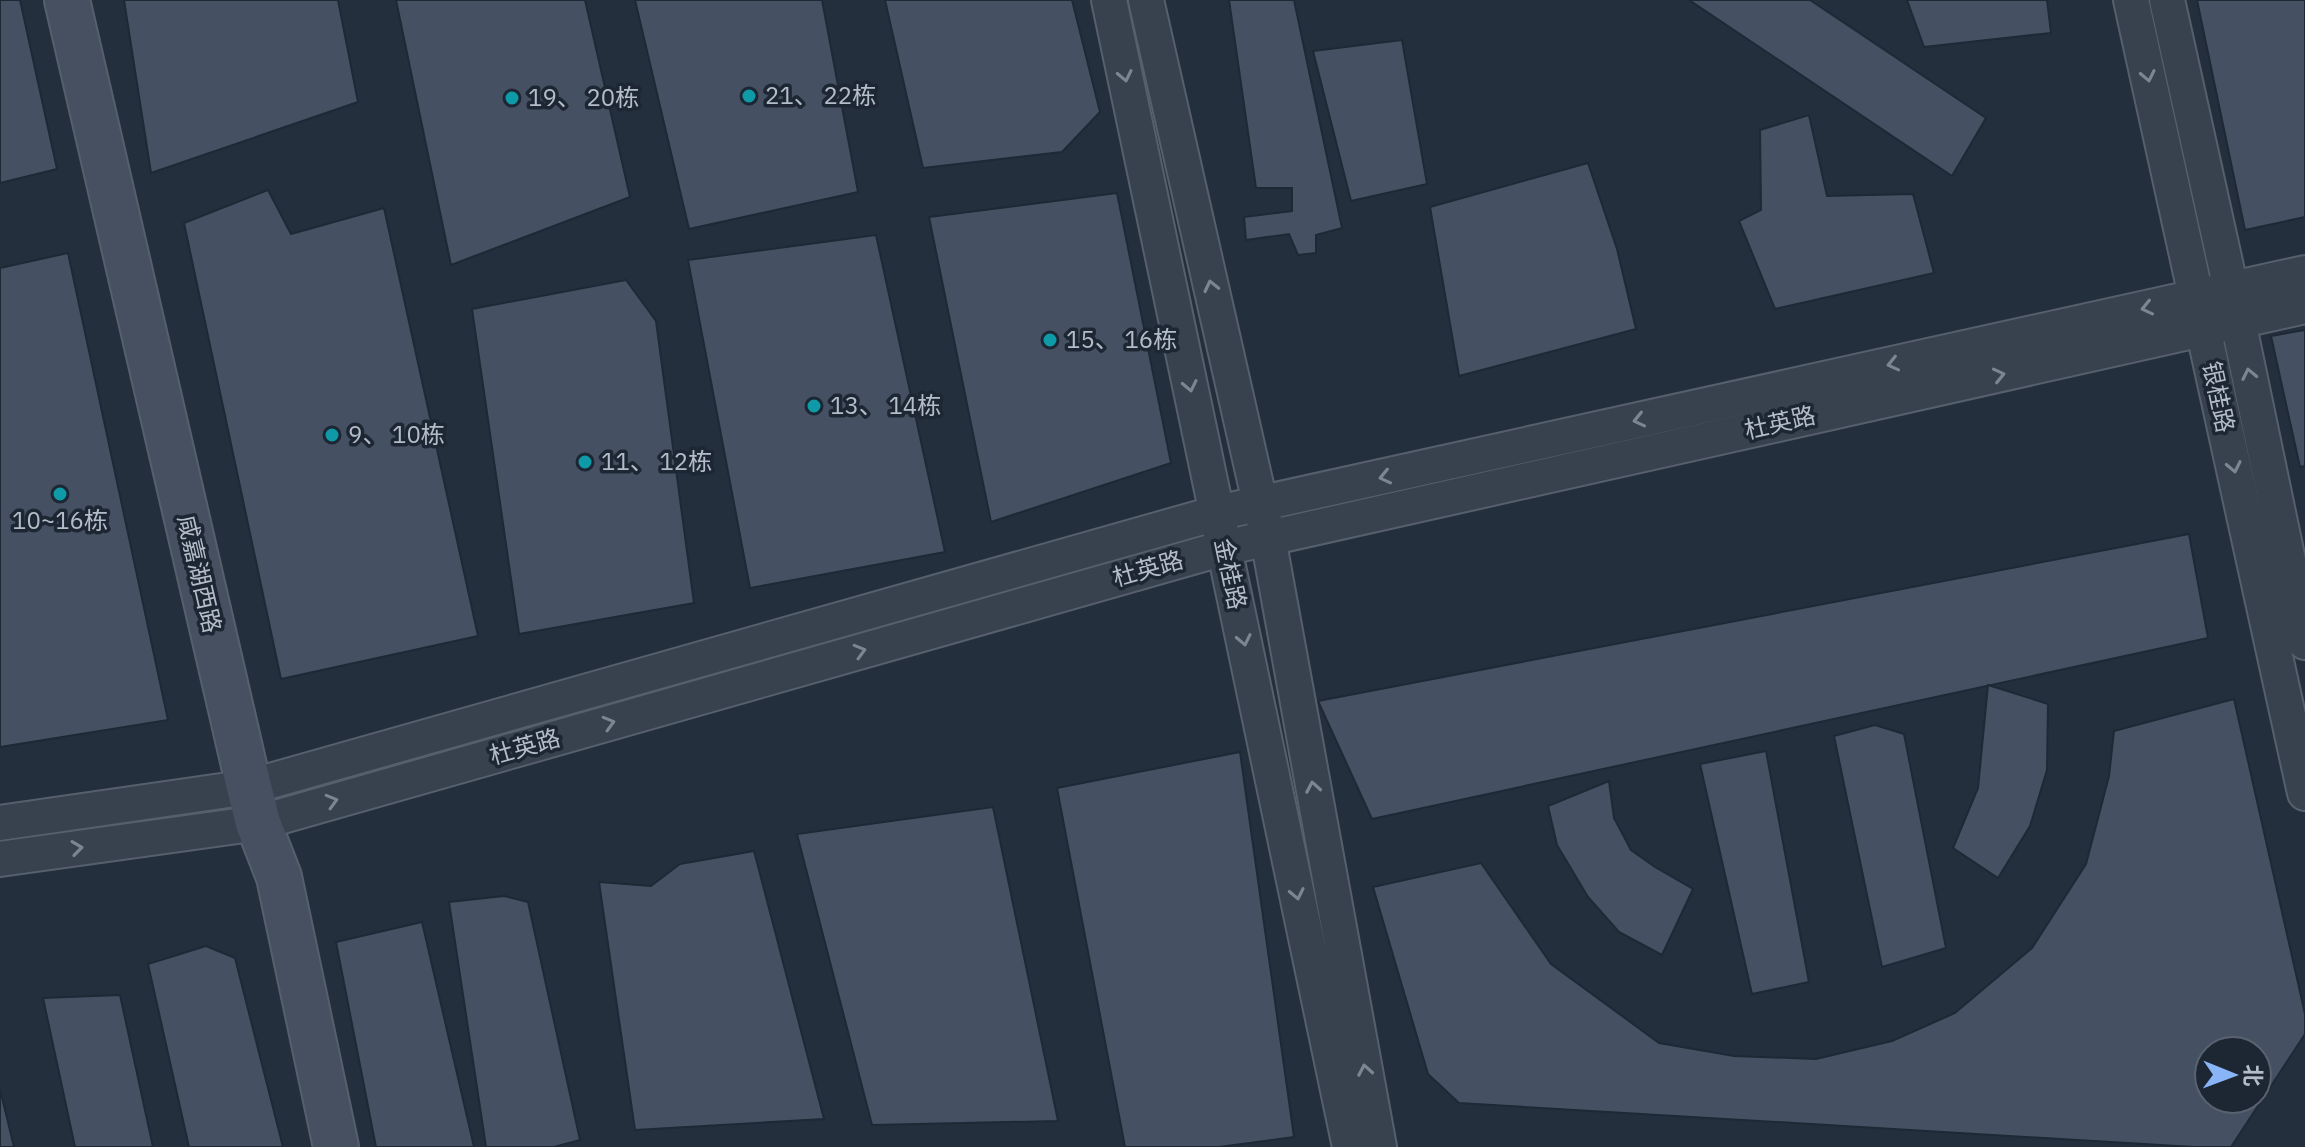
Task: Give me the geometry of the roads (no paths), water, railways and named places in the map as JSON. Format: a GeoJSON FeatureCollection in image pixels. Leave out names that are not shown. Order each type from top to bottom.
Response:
{"type":"FeatureCollection","features":[{"type":"Feature","properties":{"kind":"main road","name":"咸嘉湖西路"},"geometry":{"type":"LineString","coordinates":[[47,0],[201,645],[245,806],[279,877],[336,1147]]}},
{"type":"Feature","properties":{"kind":"main road","name":"咸嘉湖西路"},"geometry":{"type":"LineString","coordinates":[[67,0],[245,806],[316,1147]]}},
{"type":"Feature","properties":{"kind":"street","name":"金桂路"},"geometry":{"type":"LineString","coordinates":[[1109,0],[1350,1147]]}},
{"type":"Feature","properties":{"kind":"street","name":"金桂路"},"geometry":{"type":"LineString","coordinates":[[1146,0],[1268,538],[1379,1147]]}},
{"type":"Feature","properties":{"kind":"street","name":"银桂路"},"geometry":{"type":"LineString","coordinates":[[2131,0],[2305,793]]}},
{"type":"Feature","properties":{"kind":"street","name":"银桂路"},"geometry":{"type":"LineString","coordinates":[[2167,0],[2305,642]]}},
{"type":"Feature","properties":{"kind":"street","name":"杜英路"},"geometry":{"type":"LineString","coordinates":[[0,859],[245,806],[1224,548],[2234,305],[2305,273]]}},
{"type":"Feature","properties":{"kind":"street","name":"杜英路"},"geometry":{"type":"LineString","coordinates":[[2234,305],[2305,306]]}},
{"type":"Feature","properties":{"kind":"street","name":"杜英路"},"geometry":{"type":"LineString","coordinates":[[0,823],[245,806],[1217,513],[2200,313]]}},
{"type":"Feature","properties":{"kind":"place","name":"21、 22栋"},"geometry":{"type":"Point","coordinates":[749,96]}},
{"type":"Feature","properties":{"kind":"place","name":"19、 20栋"},"geometry":{"type":"Point","coordinates":[512,98]}},
{"type":"Feature","properties":{"kind":"place","name":"15、 16栋"},"geometry":{"type":"Point","coordinates":[1050,340]}},
{"type":"Feature","properties":{"kind":"place","name":"13、 14栋"},"geometry":{"type":"Point","coordinates":[814,406]}},
{"type":"Feature","properties":{"kind":"place","name":"9、 10栋"},"geometry":{"type":"Point","coordinates":[332,435]}},
{"type":"Feature","properties":{"kind":"place","name":"11、 12栋"},"geometry":{"type":"Point","coordinates":[585,462]}},
{"type":"Feature","properties":{"kind":"place","name":"10~16栋"},"geometry":{"type":"Point","coordinates":[60,494]}}]}
